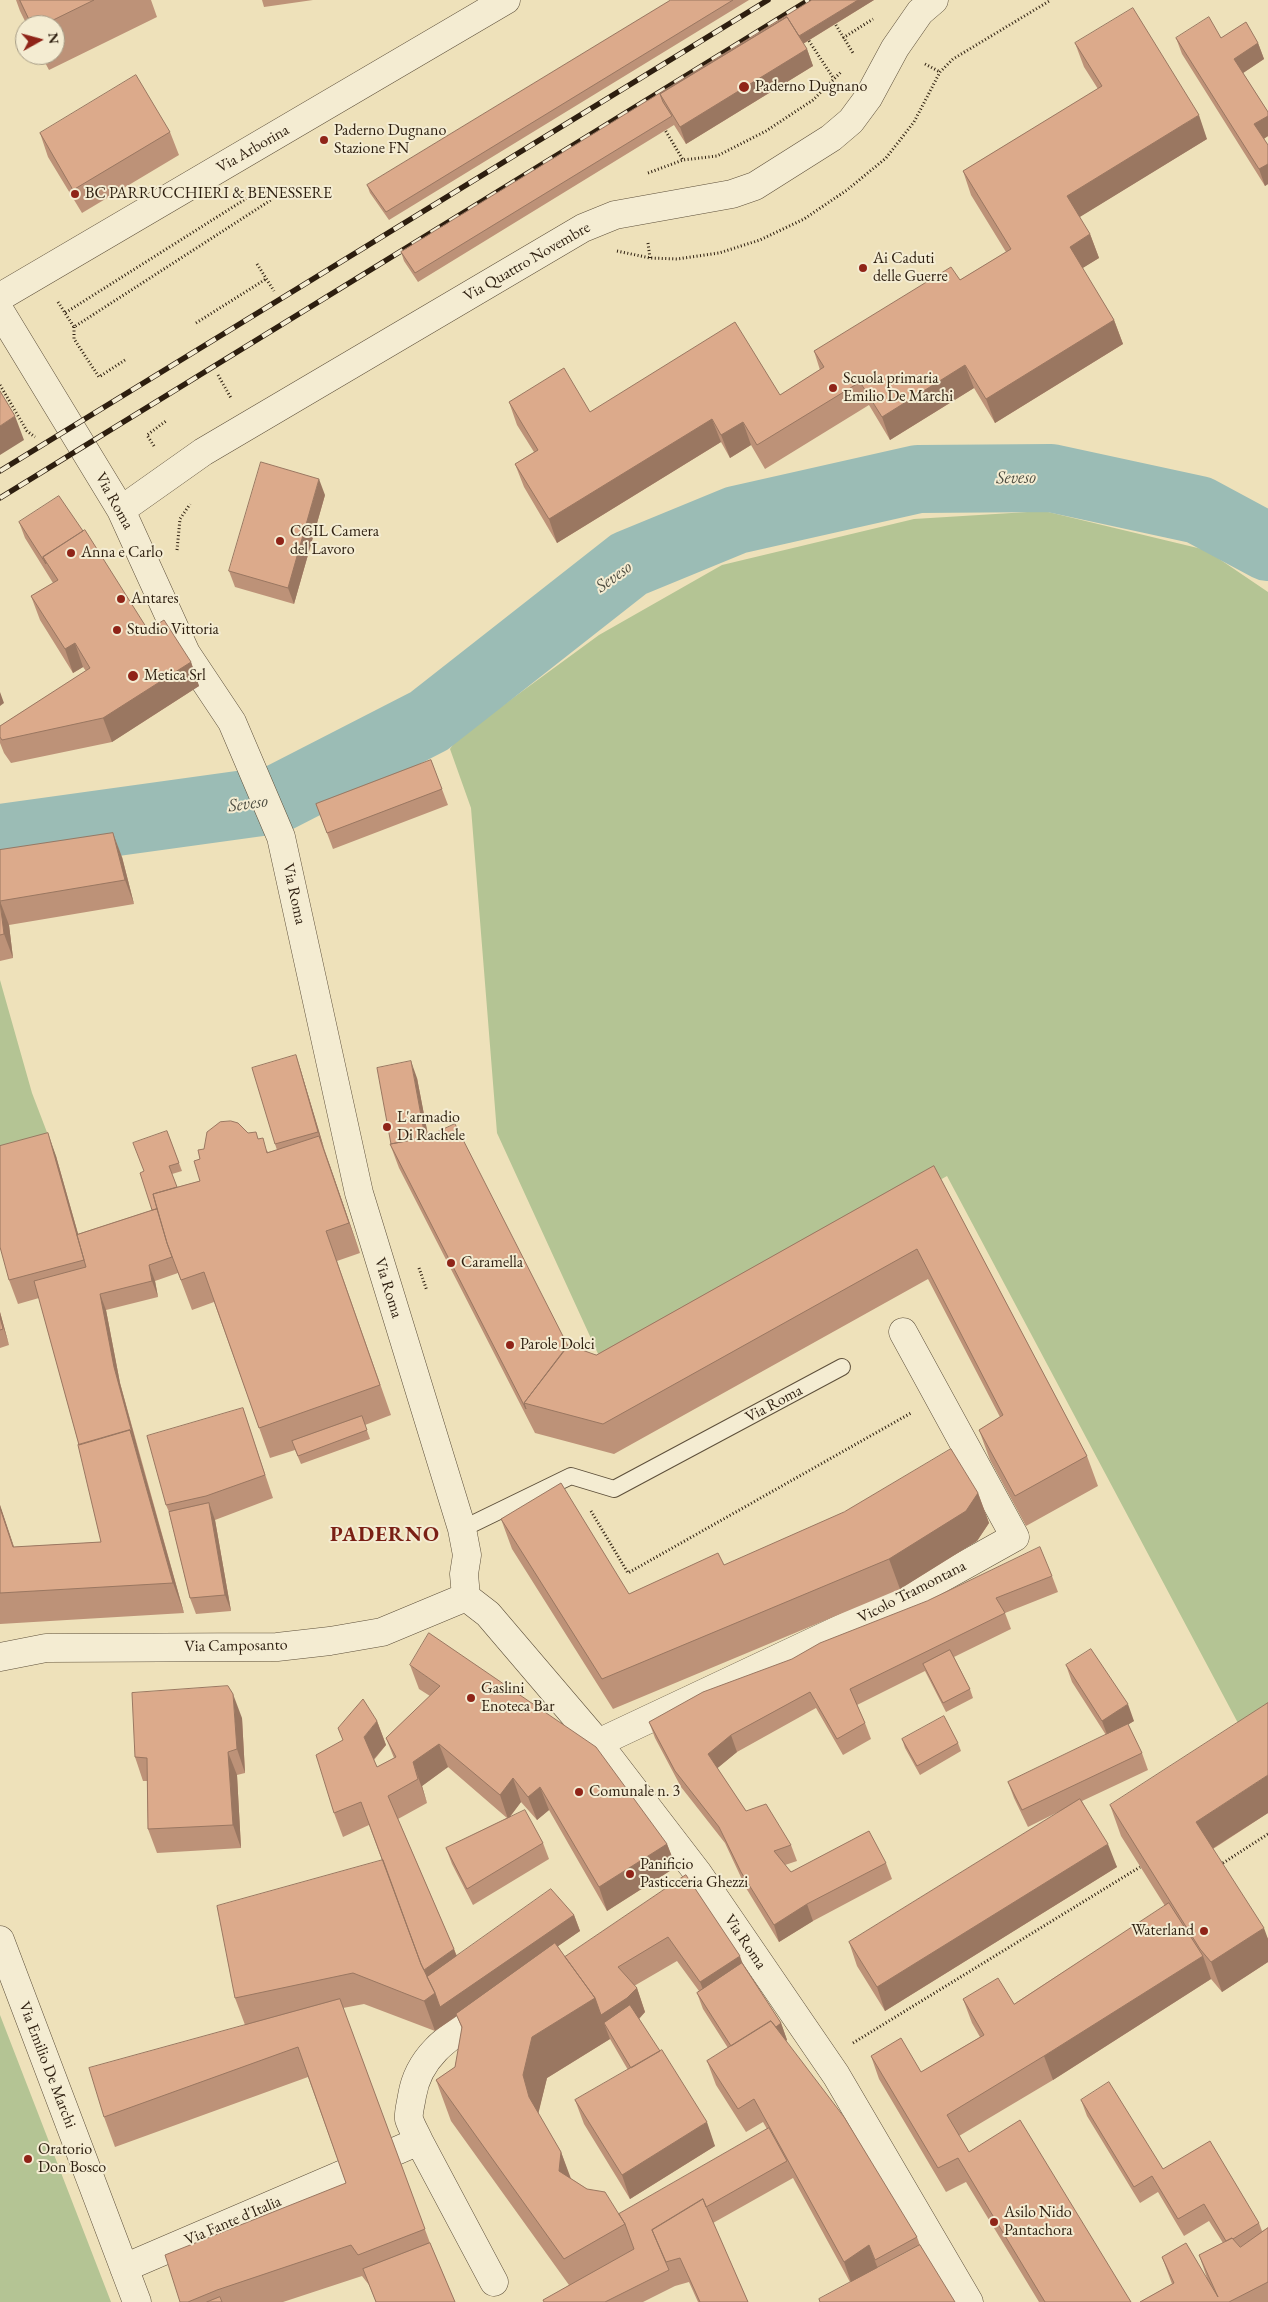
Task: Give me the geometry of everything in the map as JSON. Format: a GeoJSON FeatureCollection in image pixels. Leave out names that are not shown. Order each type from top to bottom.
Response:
{"type":"FeatureCollection","features":[{"type":"Feature","properties":{"kind":"street","name":"Via Arborina"},"geometry":{"type":"LineString","coordinates":[[0,297],[506,0]]}},
{"type":"Feature","properties":{"kind":"street","name":"Via Quattro Novembre"},"geometry":{"type":"LineString","coordinates":[[121,510],[203,452],[583,228],[615,216],[732,194],[754,186],[778,172],[831,138],[851,121],[868,98],[895,48],[920,12],[934,0]]}},
{"type":"Feature","properties":{"kind":"street","name":"Via Roma"},"geometry":{"type":"LineString","coordinates":[[0,310],[121,510],[186,653],[232,722],[246,750],[281,837],[359,1192],[462,1528],[466,1555],[464,1574],[466,1597],[488,1614],[598,1743],[697,1872],[836,2075],[969,2302]]}},
{"type":"Feature","properties":{"kind":"street","name":"Vicolo Tramontana"},"geometry":{"type":"LineString","coordinates":[[598,1743],[904,1599],[1015,1537],[904,1332]]}},
{"type":"Feature","properties":{"kind":"street","name":"Via Camposanto"},"geometry":{"type":"LineString","coordinates":[[0,1657],[46,1648],[277,1647],[330,1641],[382,1632],[466,1597]]}},
{"type":"Feature","properties":{"kind":"street"},"geometry":{"type":"LineString","coordinates":[[673,1888],[697,1872]]}},
{"type":"Feature","properties":{"kind":"street","name":"Via Emilio De Marchi"},"geometry":{"type":"LineString","coordinates":[[0,1940],[137,2302]]}},
{"type":"Feature","properties":{"kind":"street"},"geometry":{"type":"LineString","coordinates":[[494,2282],[408,2146],[409,2119],[413,2086],[420,2069],[430,2054],[442,2041],[516,1992]]}},
{"type":"Feature","properties":{"kind":"street","name":"Via Fante d'Italia"},"geometry":{"type":"LineString","coordinates":[[124,2268],[343,2174]]}},
{"type":"Feature","properties":{"kind":"lane","name":"Via Roma"},"geometry":{"type":"LineString","coordinates":[[571,1476],[614,1490],[842,1367]]}},
{"type":"Feature","properties":{"kind":"lane"},"geometry":{"type":"LineString","coordinates":[[462,1528],[571,1476]]}},
{"type":"Feature","properties":{"kind":"path"},"geometry":{"type":"LineString","coordinates":[[615,250],[650,258],[677,259],[719,252],[760,240],[804,219],[847,190],[886,158],[914,122],[940,72],[953,58],[1051,0]]}},
{"type":"Feature","properties":{"kind":"path"},"geometry":{"type":"LineString","coordinates":[[832,17],[856,58]]}},
{"type":"Feature","properties":{"kind":"path"},"geometry":{"type":"LineString","coordinates":[[804,34],[834,79]]}},
{"type":"Feature","properties":{"kind":"path"},"geometry":{"type":"LineString","coordinates":[[647,173],[683,160],[718,156],[766,131],[813,100],[845,68]]}},
{"type":"Feature","properties":{"kind":"path"},"geometry":{"type":"LineString","coordinates":[[661,123],[683,160]]}},
{"type":"Feature","properties":{"kind":"path"},"geometry":{"type":"LineString","coordinates":[[74,327],[270,200],[263,188],[65,314],[74,327],[74,339],[99,377],[125,360]]}},
{"type":"Feature","properties":{"kind":"path"},"geometry":{"type":"LineString","coordinates":[[257,264],[274,291]]}},
{"type":"Feature","properties":{"kind":"path"},"geometry":{"type":"LineString","coordinates":[[196,323],[266,279]]}},
{"type":"Feature","properties":{"kind":"path"},"geometry":{"type":"LineString","coordinates":[[218,375],[230,397]]}},
{"type":"Feature","properties":{"kind":"path"},"geometry":{"type":"LineString","coordinates":[[146,435],[166,421]]}},
{"type":"Feature","properties":{"kind":"path"},"geometry":{"type":"LineString","coordinates":[[178,560],[177,542],[180,520],[193,499]]}},
{"type":"Feature","properties":{"kind":"path"},"geometry":{"type":"LineString","coordinates":[[418,1265],[427,1292]]}},
{"type":"Feature","properties":{"kind":"path"},"geometry":{"type":"LineString","coordinates":[[571,1476],[628,1573],[940,1397]]}},
{"type":"Feature","properties":{"kind":"path"},"geometry":{"type":"LineString","coordinates":[[1216,1868],[1268,1834]]}},
{"type":"Feature","properties":{"kind":"path"},"geometry":{"type":"LineString","coordinates":[[852,2043],[1140,1867]]}},
{"type":"Feature","properties":{"kind":"green space"},"geometry":{"type":"Polygon","coordinates":[[[1044,511],[1206,550],[1268,592],[1268,1726],[1247,1740],[947,1176],[605,1369],[497,1133],[471,808],[450,749],[457,739],[599,635],[722,565],[914,519],[1044,511]]]}},
{"type":"Feature","properties":{"kind":"green space"},"geometry":{"type":"Polygon","coordinates":[[[0,980],[32,1093],[56,1156],[0,1172],[0,980]]]}},
{"type":"Feature","properties":{"kind":"green space","name":"Oratorio Don Bosco"},"geometry":{"type":"Polygon","coordinates":[[[0,2015],[111,2302],[0,2302],[0,2015]]]}},
{"type":"Feature","properties":{"kind":"building"},"geometry":{"type":"Polygon","coordinates":[[[20,0],[94,0],[63,15],[27,15],[20,0]]]}},
{"type":"Feature","properties":{"kind":"building"},"geometry":{"type":"Polygon","coordinates":[[[671,0],[733,0],[386,212],[367,185],[671,0]]]}},
{"type":"Feature","properties":{"kind":"building"},"geometry":{"type":"Polygon","coordinates":[[[812,0],[858,0],[799,36],[787,17],[660,94],[672,116],[415,273],[401,252],[812,0]]]}},
{"type":"Feature","properties":{"kind":"building"},"geometry":{"type":"Polygon","coordinates":[[[1133,8],[1199,115],[1067,196],[1090,234],[1070,247],[1114,320],[986,399],[965,365],[882,417],[860,382],[757,445],[743,422],[721,435],[712,419],[549,519],[515,464],[538,450],[509,402],[564,368],[590,412],[735,322],[780,395],[824,367],[814,351],[951,267],[960,280],[1011,249],[963,171],[1102,86],[1075,43],[1133,8]]]}},
{"type":"Feature","properties":{"kind":"building"},"geometry":{"type":"Polygon","coordinates":[[[787,17],[807,49],[680,127],[660,94],[787,17]]]}},
{"type":"Feature","properties":{"kind":"building"},"geometry":{"type":"Polygon","coordinates":[[[1209,17],[1221,38],[1246,22],[1258,43],[1234,59],[1268,112],[1268,116],[1254,124],[1268,145],[1268,164],[1259,169],[1176,38],[1209,17]]]}},
{"type":"Feature","properties":{"kind":"building"},"geometry":{"type":"Polygon","coordinates":[[[136,75],[170,132],[73,190],[40,133],[136,75]]]}},
{"type":"Feature","properties":{"kind":"building"},"geometry":{"type":"Polygon","coordinates":[[[0,391],[15,416],[0,426],[0,391]]]}},
{"type":"Feature","properties":{"kind":"building","name":"CGIL Camera del Lavoro"},"geometry":{"type":"Polygon","coordinates":[[[261,462],[319,479],[288,588],[229,571],[261,462]]]}},
{"type":"Feature","properties":{"kind":"building"},"geometry":{"type":"Polygon","coordinates":[[[59,496],[83,531],[43,557],[46,564],[19,522],[59,496]]]}},
{"type":"Feature","properties":{"kind":"building"},"geometry":{"type":"Polygon","coordinates":[[[85,530],[148,630],[164,620],[191,662],[103,718],[2,740],[0,737],[0,726],[90,668],[75,643],[65,649],[31,596],[58,580],[43,557],[85,530]]]}},
{"type":"Feature","properties":{"kind":"building"},"geometry":{"type":"Polygon","coordinates":[[[431,760],[442,789],[327,833],[316,804],[431,760]]]}},
{"type":"Feature","properties":{"kind":"building"},"geometry":{"type":"Polygon","coordinates":[[[113,833],[125,880],[0,901],[0,850],[113,833]]]}},
{"type":"Feature","properties":{"kind":"building"},"geometry":{"type":"Polygon","coordinates":[[[0,902],[4,934],[0,935],[0,902]]]}},
{"type":"Feature","properties":{"kind":"building"},"geometry":{"type":"Polygon","coordinates":[[[296,1055],[318,1132],[275,1144],[252,1068],[296,1055]]]}},
{"type":"Feature","properties":{"kind":"building"},"geometry":{"type":"Polygon","coordinates":[[[411,1061],[425,1137],[391,1144],[377,1068],[411,1061]]]}},
{"type":"Feature","properties":{"kind":"building"},"geometry":{"type":"Polygon","coordinates":[[[231,1121],[238,1123],[248,1133],[256,1132],[258,1139],[263,1138],[267,1153],[319,1136],[349,1223],[326,1231],[380,1385],[259,1428],[204,1272],[181,1280],[167,1243],[153,1194],[200,1181],[194,1161],[200,1159],[198,1150],[204,1149],[207,1132],[220,1122],[231,1121]]]}},
{"type":"Feature","properties":{"kind":"building"},"geometry":{"type":"Polygon","coordinates":[[[455,1124],[568,1346],[524,1403],[526,1409],[390,1144],[424,1138],[455,1124]]]}},
{"type":"Feature","properties":{"kind":"building"},"geometry":{"type":"Polygon","coordinates":[[[167,1131],[179,1163],[169,1166],[177,1187],[153,1194],[157,1209],[152,1210],[140,1173],[144,1171],[133,1143],[167,1131]]]}},
{"type":"Feature","properties":{"kind":"building"},"geometry":{"type":"Polygon","coordinates":[[[48,1133],[84,1260],[9,1280],[0,1247],[0,1146],[48,1133]]]}},
{"type":"Feature","properties":{"kind":"building"},"geometry":{"type":"Polygon","coordinates":[[[934,1166],[1087,1456],[1015,1496],[979,1430],[1003,1415],[917,1249],[603,1424],[524,1403],[568,1345],[596,1355],[934,1166]]]}},
{"type":"Feature","properties":{"kind":"building"},"geometry":{"type":"Polygon","coordinates":[[[157,1209],[172,1257],[149,1265],[152,1281],[100,1294],[114,1367],[135,1444],[130,1430],[79,1445],[34,1281],[86,1267],[77,1235],[157,1209]]]}},
{"type":"Feature","properties":{"kind":"building"},"geometry":{"type":"Polygon","coordinates":[[[0,1317],[3,1329],[0,1330],[0,1317]]]}},
{"type":"Feature","properties":{"kind":"building"},"geometry":{"type":"Polygon","coordinates":[[[243,1408],[265,1475],[206,1496],[166,1505],[147,1436],[243,1408]]]}},
{"type":"Feature","properties":{"kind":"building"},"geometry":{"type":"Polygon","coordinates":[[[362,1416],[367,1430],[298,1456],[292,1441],[362,1416]]]}},
{"type":"Feature","properties":{"kind":"building"},"geometry":{"type":"Polygon","coordinates":[[[130,1430],[173,1583],[0,1593],[0,1508],[13,1547],[101,1542],[78,1445],[130,1430]]]}},
{"type":"Feature","properties":{"kind":"building"},"geometry":{"type":"Polygon","coordinates":[[[951,1449],[978,1493],[966,1511],[889,1559],[602,1679],[501,1519],[561,1483],[629,1594],[718,1553],[724,1565],[844,1512],[951,1449]]]}},
{"type":"Feature","properties":{"kind":"building"},"geometry":{"type":"Polygon","coordinates":[[[209,1503],[225,1595],[190,1598],[169,1512],[209,1503]]]}},
{"type":"Feature","properties":{"kind":"building"},"geometry":{"type":"Polygon","coordinates":[[[1040,1547],[1052,1576],[996,1598],[1005,1613],[850,1689],[865,1723],[837,1739],[810,1692],[731,1735],[708,1754],[746,1811],[766,1804],[791,1845],[774,1851],[791,1872],[869,1831],[886,1863],[807,1904],[774,1925],[741,1872],[719,1827],[675,1771],[649,1722],[703,1692],[792,1659],[820,1643],[927,1601],[1040,1547]]]}},
{"type":"Feature","properties":{"kind":"building"},"geometry":{"type":"Polygon","coordinates":[[[429,1633],[596,1747],[667,1844],[599,1887],[540,1787],[528,1797],[513,1778],[500,1795],[439,1744],[413,1762],[418,1779],[388,1796],[454,1949],[424,1970],[361,1802],[334,1813],[316,1755],[343,1740],[338,1728],[363,1699],[377,1721],[364,1737],[377,1767],[396,1757],[386,1738],[440,1686],[410,1665],[429,1633]]]}},
{"type":"Feature","properties":{"kind":"building"},"geometry":{"type":"Polygon","coordinates":[[[1091,1649],[1128,1704],[1102,1721],[1066,1665],[1091,1649]]]}},
{"type":"Feature","properties":{"kind":"building"},"geometry":{"type":"Polygon","coordinates":[[[950,1650],[970,1689],[943,1703],[923,1664],[950,1650]]]}},
{"type":"Feature","properties":{"kind":"building"},"geometry":{"type":"Polygon","coordinates":[[[228,1686],[233,1694],[237,1749],[228,1752],[233,1825],[148,1829],[147,1758],[135,1757],[132,1693],[228,1686]]]}},
{"type":"Feature","properties":{"kind":"building"},"geometry":{"type":"Polygon","coordinates":[[[1268,1703],[1268,1775],[1196,1822],[1264,1928],[1211,1962],[1200,1949],[1110,1805],[1268,1703]]]}},
{"type":"Feature","properties":{"kind":"building"},"geometry":{"type":"Polygon","coordinates":[[[944,1716],[958,1743],[917,1766],[902,1739],[944,1716]]]}},
{"type":"Feature","properties":{"kind":"building"},"geometry":{"type":"Polygon","coordinates":[[[1128,1724],[1142,1753],[1022,1810],[1008,1782],[1128,1724]]]}},
{"type":"Feature","properties":{"kind":"building"},"geometry":{"type":"Polygon","coordinates":[[[1080,1799],[1108,1844],[877,1987],[849,1942],[1080,1799]]]}},
{"type":"Feature","properties":{"kind":"building"},"geometry":{"type":"Polygon","coordinates":[[[525,1810],[543,1843],[467,1889],[446,1848],[525,1810]]]}},
{"type":"Feature","properties":{"kind":"building"},"geometry":{"type":"Polygon","coordinates":[[[383,1860],[421,1964],[435,1993],[424,2001],[353,1973],[235,1998],[217,1906],[383,1860]]]}},
{"type":"Feature","properties":{"kind":"building"},"geometry":{"type":"Polygon","coordinates":[[[686,1875],[740,1956],[700,1982],[668,1937],[618,1967],[637,1988],[627,1998],[601,2015],[595,1998],[565,1957],[686,1875]]]}},
{"type":"Feature","properties":{"kind":"building"},"geometry":{"type":"Polygon","coordinates":[[[551,1889],[574,1915],[440,2007],[427,1977],[551,1889]]]}},
{"type":"Feature","properties":{"kind":"building"},"geometry":{"type":"Polygon","coordinates":[[[1169,1903],[1203,1956],[947,2115],[969,2152],[1020,2120],[1131,2302],[1045,2302],[958,2158],[938,2168],[871,2056],[901,2038],[921,2072],[984,2035],[963,1999],[998,1978],[1014,2004],[1169,1903]]]}},
{"type":"Feature","properties":{"kind":"building"},"geometry":{"type":"Polygon","coordinates":[[[555,1943],[595,1998],[532,2037],[523,2075],[529,2097],[561,2152],[559,2171],[587,2189],[605,2192],[625,2224],[564,2259],[436,2080],[455,2067],[462,2027],[456,2014],[555,1943]]]}},
{"type":"Feature","properties":{"kind":"building"},"geometry":{"type":"Polygon","coordinates":[[[742,1963],[781,2023],[776,2027],[771,2021],[731,2046],[697,1993],[742,1963]]]}},
{"type":"Feature","properties":{"kind":"building"},"geometry":{"type":"Polygon","coordinates":[[[340,1999],[425,2229],[358,2255],[351,2245],[217,2290],[188,2302],[180,2302],[165,2255],[346,2183],[298,2047],[104,2117],[89,2068],[340,1999]]]}},
{"type":"Feature","properties":{"kind":"building"},"geometry":{"type":"Polygon","coordinates":[[[630,2005],[660,2051],[631,2068],[604,2023],[630,2005]]]}},
{"type":"Feature","properties":{"kind":"building"},"geometry":{"type":"Polygon","coordinates":[[[771,2021],[844,2117],[917,2237],[875,2260],[869,2245],[844,2262],[754,2099],[738,2109],[707,2061],[771,2021]]]}},
{"type":"Feature","properties":{"kind":"building"},"geometry":{"type":"Polygon","coordinates":[[[662,2050],[707,2122],[622,2175],[575,2100],[662,2050]]]}},
{"type":"Feature","properties":{"kind":"building"},"geometry":{"type":"Polygon","coordinates":[[[1109,2082],[1163,2169],[1210,2141],[1259,2223],[1233,2239],[1226,2241],[1204,2204],[1178,2219],[1152,2176],[1134,2187],[1081,2100],[1109,2082]]]}},
{"type":"Feature","properties":{"kind":"building"},"geometry":{"type":"Polygon","coordinates":[[[769,2128],[787,2161],[706,2207],[703,2199],[652,2230],[669,2270],[605,2302],[544,2302],[543,2300],[634,2249],[625,2224],[619,2214],[769,2128]]]}},
{"type":"Feature","properties":{"kind":"building"},"geometry":{"type":"Polygon","coordinates":[[[703,2199],[748,2302],[700,2302],[680,2258],[666,2262],[652,2230],[703,2199]]]}},
{"type":"Feature","properties":{"kind":"building"},"geometry":{"type":"Polygon","coordinates":[[[1268,2228],[1268,2282],[1229,2302],[1140,2302],[1174,2283],[1162,2257],[1186,2243],[1218,2297],[1199,2255],[1232,2238],[1240,2247],[1268,2228]]]}},
{"type":"Feature","properties":{"kind":"building"},"geometry":{"type":"Polygon","coordinates":[[[430,2243],[455,2302],[376,2302],[363,2269],[430,2243]]]}},
{"type":"Feature","properties":{"kind":"building"},"geometry":{"type":"Polygon","coordinates":[[[920,2245],[955,2302],[820,2302],[819,2299],[920,2245]]]}},
{"type":"Feature","properties":{"kind":"building"},"geometry":{"type":"Polygon","coordinates":[[[220,2297],[222,2302],[207,2302],[220,2297]]]}},
{"type":"Feature","properties":{"kind":"waterway","name":"Seveso"},"geometry":{"type":"LineString","coordinates":[[0,838],[275,800],[429,721],[629,564],[736,520],[918,479],[1051,478],[1199,510],[1268,547]]}},
{"type":"Feature","properties":{"kind":"railway"},"geometry":{"type":"LineString","coordinates":[[0,471],[768,0]]}},
{"type":"Feature","properties":{"kind":"railway"},"geometry":{"type":"LineString","coordinates":[[0,498],[809,0]]}},
{"type":"Feature","properties":{"kind":"place","name":"Paderno Dugnano"},"geometry":{"type":"Point","coordinates":[744,87]}},
{"type":"Feature","properties":{"kind":"place","name":"Paderno Dugnano Stazione FN"},"geometry":{"type":"Point","coordinates":[324,140]}},
{"type":"Feature","properties":{"kind":"place","name":"BC PARRUCCHIERI & BENESSERE"},"geometry":{"type":"Point","coordinates":[75,194]}},
{"type":"Feature","properties":{"kind":"place","name":"Ai Caduti delle Guerre"},"geometry":{"type":"Point","coordinates":[863,268]}},
{"type":"Feature","properties":{"kind":"place","name":"Scuola primaria Emilio De Marchi"},"geometry":{"type":"Point","coordinates":[833,388]}},
{"type":"Feature","properties":{"kind":"place","name":"CGIL Camera del Lavoro"},"geometry":{"type":"Point","coordinates":[280,541]}},
{"type":"Feature","properties":{"kind":"place","name":"Anna e Carlo"},"geometry":{"type":"Point","coordinates":[71,553]}},
{"type":"Feature","properties":{"kind":"place","name":"Antares"},"geometry":{"type":"Point","coordinates":[121,599]}},
{"type":"Feature","properties":{"kind":"place","name":"Studio Vittoria"},"geometry":{"type":"Point","coordinates":[117,630]}},
{"type":"Feature","properties":{"kind":"place","name":"Metica Srl"},"geometry":{"type":"Point","coordinates":[133,676]}},
{"type":"Feature","properties":{"kind":"place","name":"L'armadio Di Rachele"},"geometry":{"type":"Point","coordinates":[387,1127]}},
{"type":"Feature","properties":{"kind":"place","name":"Caramella"},"geometry":{"type":"Point","coordinates":[451,1263]}},
{"type":"Feature","properties":{"kind":"place","name":"Parole Dolci"},"geometry":{"type":"Point","coordinates":[510,1345]}},
{"type":"Feature","properties":{"kind":"place","name":"Gaslini Enoteca Bar"},"geometry":{"type":"Point","coordinates":[471,1698]}},
{"type":"Feature","properties":{"kind":"place","name":"Comunale n. 3"},"geometry":{"type":"Point","coordinates":[579,1792]}},
{"type":"Feature","properties":{"kind":"place","name":"Panificio Pasticceria Ghezzi"},"geometry":{"type":"Point","coordinates":[630,1874]}},
{"type":"Feature","properties":{"kind":"place","name":"Waterland"},"geometry":{"type":"Point","coordinates":[1204,1931]}},
{"type":"Feature","properties":{"kind":"place","name":"Oratorio Don Bosco"},"geometry":{"type":"Point","coordinates":[28,2159]}},
{"type":"Feature","properties":{"kind":"place","name":"Asilo Nido Pantachora"},"geometry":{"type":"Point","coordinates":[994,2222]}},
{"type":"Feature","properties":{"kind":"district","name":"PADERNO"},"geometry":{"type":"Point","coordinates":[385,1535]}}]}
